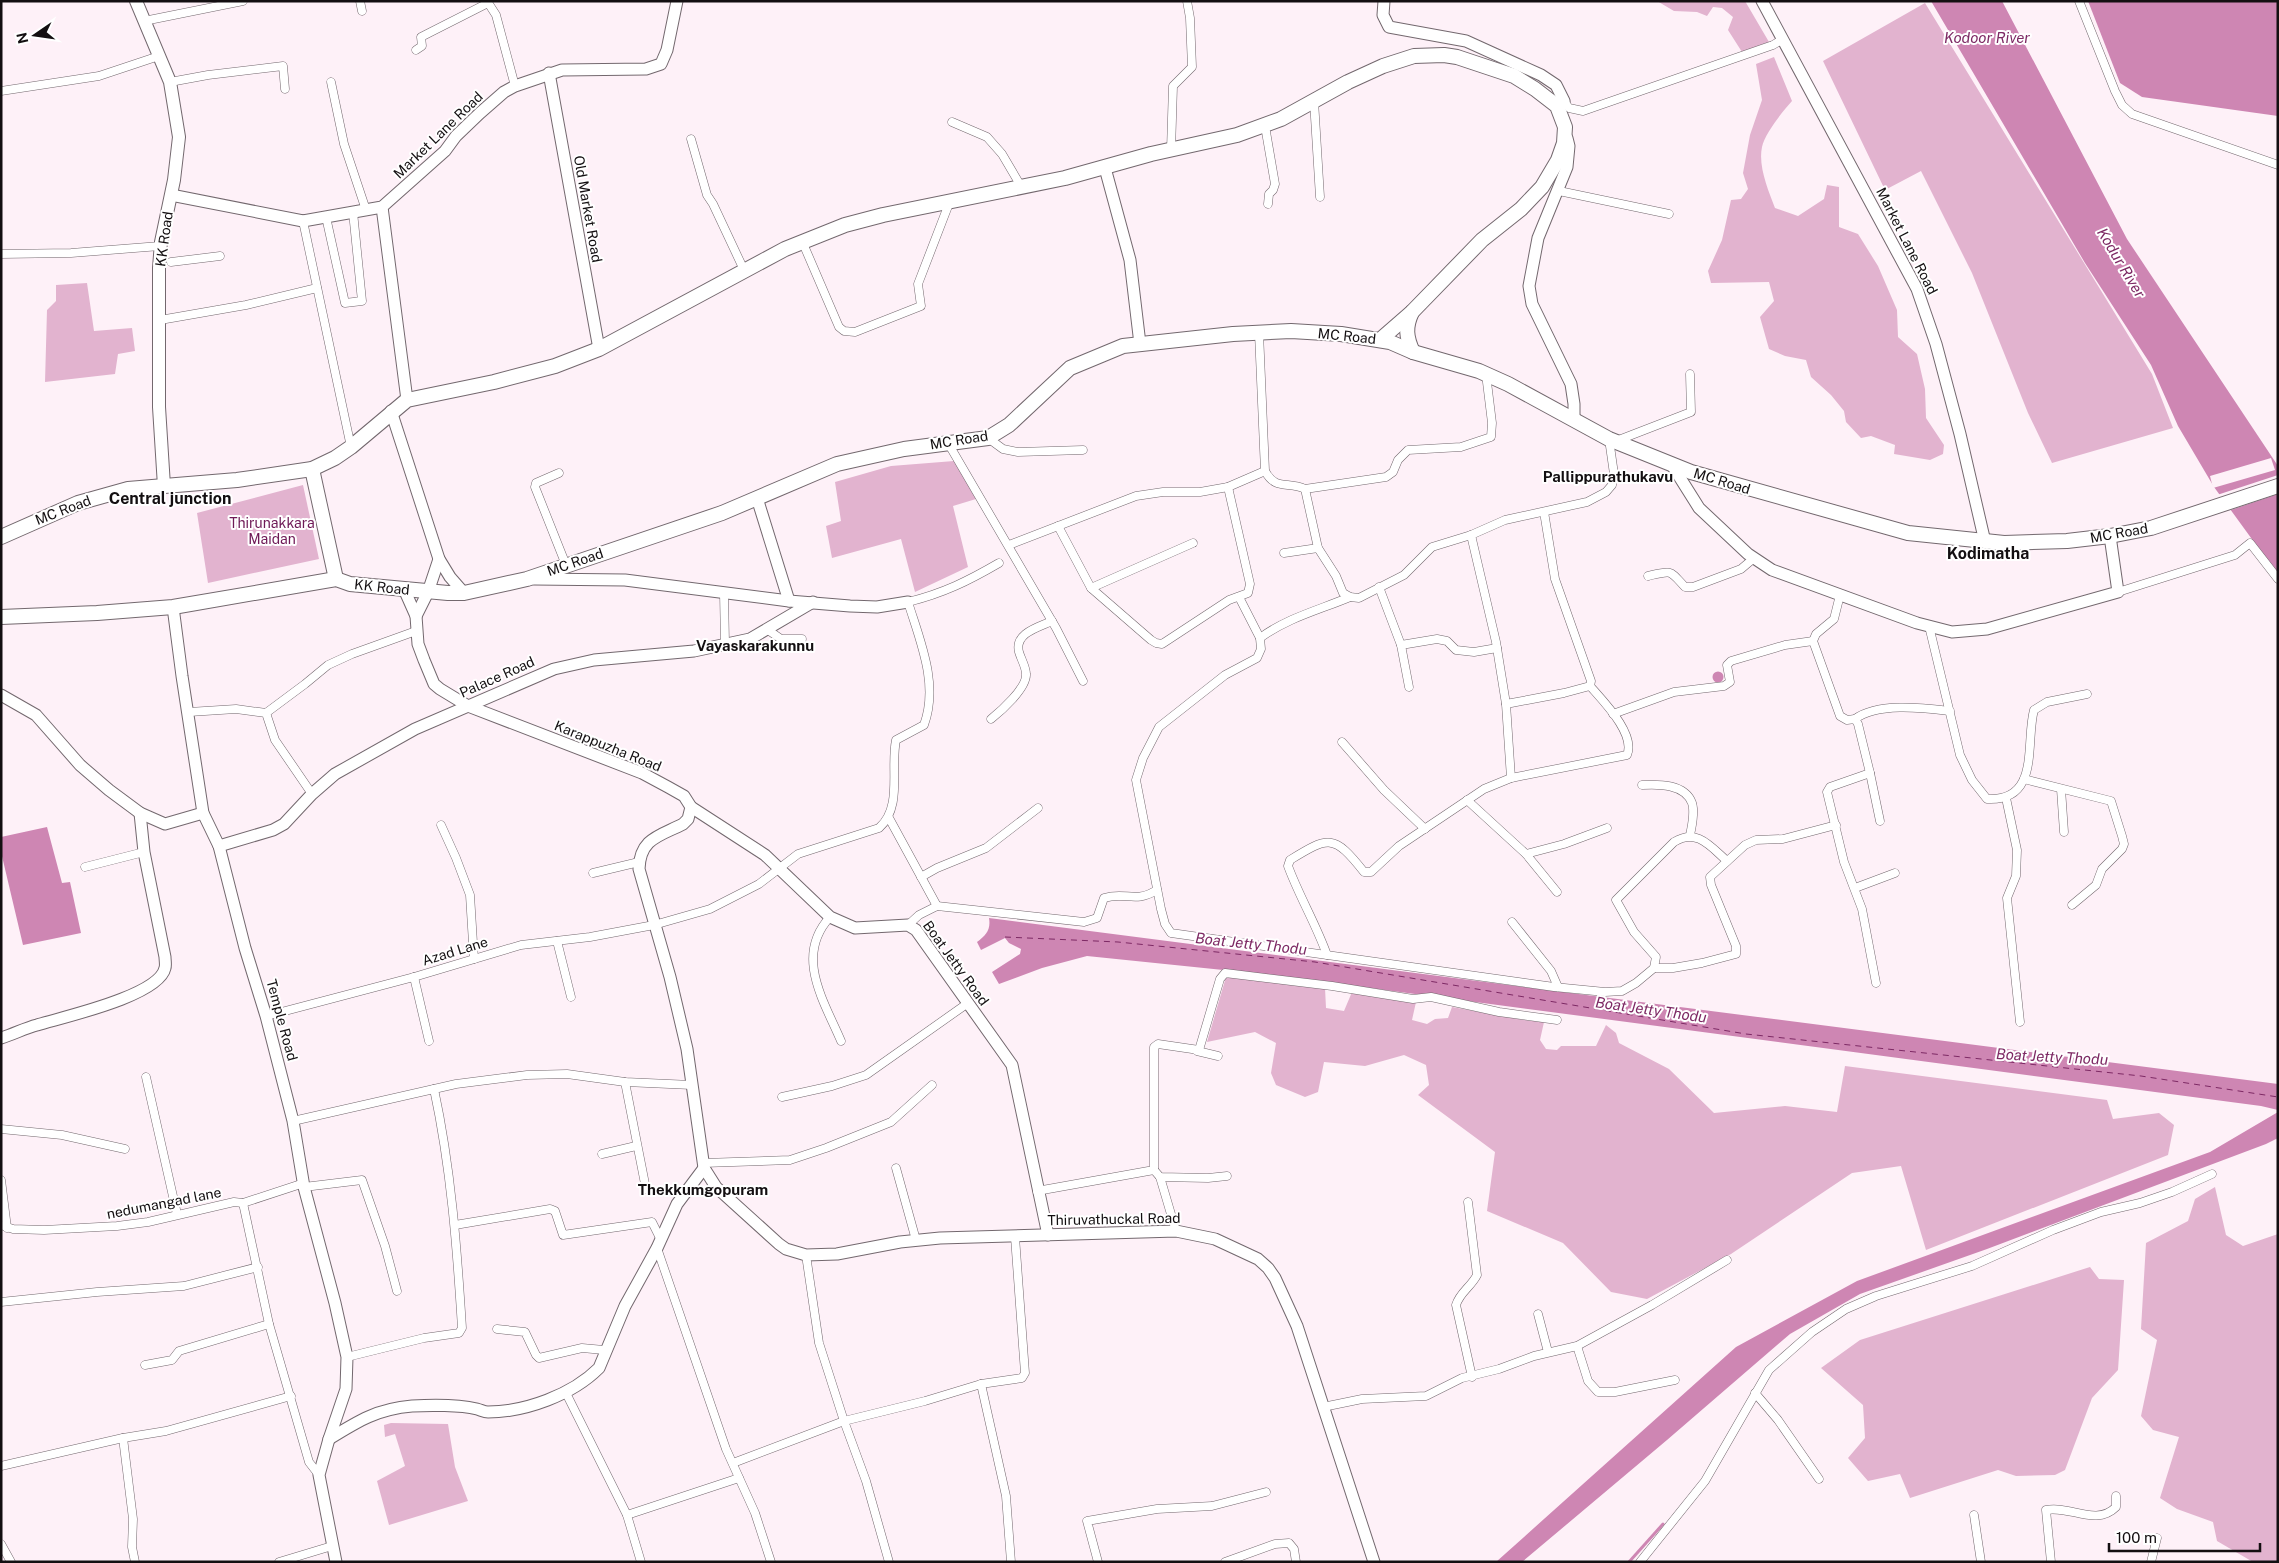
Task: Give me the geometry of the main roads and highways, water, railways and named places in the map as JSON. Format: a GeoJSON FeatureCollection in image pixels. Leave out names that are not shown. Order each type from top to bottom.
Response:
{"type":"FeatureCollection","features":[{"type":"Feature","properties":{"kind":"highway","name":"MC Road"},"geometry":{"type":"LineString","coordinates":[[1,537],[78,503],[128,489],[237,480],[312,469],[335,458],[351,447],[391,411],[408,400],[494,382],[555,366],[599,349],[744,270],[828,230],[883,215],[1022,188],[1265,126],[1357,78],[1414,56],[1444,55],[1475,62],[1514,76],[1561,103]]}},
{"type":"Feature","properties":{"kind":"highway"},"geometry":{"type":"LineString","coordinates":[[1381,339],[1412,312],[1482,240],[1521,209],[1542,187],[1558,160],[1564,143],[1561,103]]}},
{"type":"Feature","properties":{"kind":"highway"},"geometry":{"type":"LineString","coordinates":[[1412,312],[1407,323],[1407,339],[1413,352]]}},
{"type":"Feature","properties":{"kind":"highway","name":"MC Road"},"geometry":{"type":"LineString","coordinates":[[428,592],[464,593],[527,578],[566,566],[706,518],[837,464],[904,449],[988,438],[1010,425],[1070,368],[1100,354],[1124,346],[1259,333],[1307,331],[1381,339],[1413,352],[1486,374],[1612,441],[1672,465],[1885,528],[1917,534],[1985,542],[2043,542],[2110,536],[2131,533],[2205,511],[2278,486]]}},
{"type":"Feature","properties":{"kind":"highway"},"geometry":{"type":"LineString","coordinates":[[1,617],[97,614],[173,607],[336,579],[312,469]]}},
{"type":"Feature","properties":{"kind":"highway","name":"KK Road"},"geometry":{"type":"LineString","coordinates":[[336,579],[350,584],[428,592]]}},
{"type":"Feature","properties":{"kind":"main road","name":"KK Road"},"geometry":{"type":"LineString","coordinates":[[136,1],[170,82],[179,137],[160,255],[159,407],[164,486]]}},
{"type":"Feature","properties":{"kind":"main road","name":"Market Lane Road"},"geometry":{"type":"LineString","coordinates":[[382,207],[445,151],[456,136],[480,113],[504,92],[515,86],[548,73],[572,69],[656,67],[661,64],[667,50],[677,1]]}},
{"type":"Feature","properties":{"kind":"main road"},"geometry":{"type":"LineString","coordinates":[[1384,1],[1383,16],[1389,26],[1466,42],[1541,75],[1556,85],[1561,103]]}},
{"type":"Feature","properties":{"kind":"main road","name":"Market Lane Road"},"geometry":{"type":"LineString","coordinates":[[1762,1],[1918,289],[1936,344],[1960,434],[1985,542]]}},
{"type":"Feature","properties":{"kind":"main road","name":"Old Market Road"},"geometry":{"type":"LineString","coordinates":[[548,73],[599,349]]}},
{"type":"Feature","properties":{"kind":"main road"},"geometry":{"type":"LineString","coordinates":[[1564,127],[1569,146],[1567,167],[1559,191],[1538,238],[1529,286],[1530,296],[1570,384],[1574,404],[1574,420]]}},
{"type":"Feature","properties":{"kind":"main road"},"geometry":{"type":"LineString","coordinates":[[1104,168],[1130,260],[1140,344]]}},
{"type":"Feature","properties":{"kind":"main road"},"geometry":{"type":"LineString","coordinates":[[171,195],[303,221],[382,207],[408,400]]}},
{"type":"Feature","properties":{"kind":"main road"},"geometry":{"type":"LineString","coordinates":[[391,411],[439,559],[450,577],[464,593]]}},
{"type":"Feature","properties":{"kind":"main road"},"geometry":{"type":"LineString","coordinates":[[1672,465],[1699,508],[1754,558],[1772,570],[1929,626],[1952,632],[1987,629],[2118,592],[2110,536]]}},
{"type":"Feature","properties":{"kind":"main road"},"geometry":{"type":"LineString","coordinates":[[757,498],[789,601]]}},
{"type":"Feature","properties":{"kind":"main road","name":"Karappuzha Road"},"geometry":{"type":"LineString","coordinates":[[416,616],[428,592],[439,559]]}},
{"type":"Feature","properties":{"kind":"main road"},"geometry":{"type":"LineString","coordinates":[[527,578],[625,580],[789,601],[877,607],[908,602]]}},
{"type":"Feature","properties":{"kind":"main road","name":"Karappuzha Road"},"geometry":{"type":"LineString","coordinates":[[404,589],[416,616],[418,644],[434,684],[448,696],[468,706],[642,773],[684,796],[691,807]]}},
{"type":"Feature","properties":{"kind":"main road","name":"Palace Road"},"geometry":{"type":"LineString","coordinates":[[219,846],[273,830],[284,824],[312,794],[335,774],[415,729],[554,669],[594,660],[694,650],[750,639],[813,602]]}},
{"type":"Feature","properties":{"kind":"main road","name":"Temple Road"},"geometry":{"type":"LineString","coordinates":[[173,607],[203,812],[219,846],[245,948],[266,1016],[293,1121],[304,1185],[336,1303],[347,1357],[346,1389],[319,1475],[336,1562]]}},
{"type":"Feature","properties":{"kind":"main road"},"geometry":{"type":"LineString","coordinates":[[1,695],[36,714],[80,764],[109,790],[140,813],[166,828],[203,812]]}},
{"type":"Feature","properties":{"kind":"main road"},"geometry":{"type":"LineString","coordinates":[[329,1440],[365,1417],[383,1411],[427,1406],[477,1409],[485,1412],[502,1411],[545,1400],[591,1376],[598,1368],[604,1350],[625,1306],[677,1204],[703,1165],[692,1085],[677,1005],[640,875],[640,862],[646,844],[683,824],[688,819],[691,807]]}},
{"type":"Feature","properties":{"kind":"main road","name":"Boat Jetty Road"},"geometry":{"type":"LineString","coordinates":[[691,807],[765,855],[830,917],[855,928],[908,925],[916,930],[1012,1065],[1037,1191],[1048,1235]]}},
{"type":"Feature","properties":{"kind":"main road"},"geometry":{"type":"LineString","coordinates":[[1,1038],[34,1026],[112,1004],[146,987],[163,973],[166,967],[165,956],[144,852],[140,813]]}},
{"type":"Feature","properties":{"kind":"main road","name":"Thiruvathuckal Road"},"geometry":{"type":"LineString","coordinates":[[703,1165],[716,1187],[761,1229],[786,1249],[806,1254],[855,1252],[916,1240],[958,1237],[1015,1237],[1176,1231],[1223,1242],[1258,1259],[1268,1268],[1298,1326],[1374,1562]]}},
{"type":"Feature","properties":{"kind":"water"},"geometry":{"type":"Polygon","coordinates":[[[1931,1],[2002,1],[2127,239],[2278,466],[2278,575],[2214,487],[2178,426],[2151,365],[2085,263],[1931,1]]]}},
{"type":"Feature","properties":{"kind":"water"},"geometry":{"type":"Polygon","coordinates":[[[2088,1],[2278,1],[2278,116],[2142,97],[2120,83],[2088,1]]]}},
{"type":"Feature","properties":{"kind":"water"},"geometry":{"type":"Polygon","coordinates":[[[1718,671],[1724,677],[1718,683],[1712,677],[1718,671]]]}},
{"type":"Feature","properties":{"kind":"water"},"geometry":{"type":"Polygon","coordinates":[[[47,827],[62,883],[70,882],[81,933],[23,945],[1,852],[1,837],[47,827]]]}},
{"type":"Feature","properties":{"kind":"water","name":"Boat Jetty Thodu"},"geometry":{"type":"Polygon","coordinates":[[[989,918],[2278,1084],[2278,1110],[2261,1106],[1272,975],[1087,956],[1042,968],[999,984],[992,972],[1020,954],[1021,949],[1009,943],[1005,938],[981,950],[977,942],[987,932],[989,918]]]}},
{"type":"Feature","properties":{"kind":"water"},"geometry":{"type":"Polygon","coordinates":[[[2278,1112],[2278,1138],[2266,1144],[1987,1249],[1860,1294],[1790,1334],[1522,1562],[1496,1562],[1736,1347],[1857,1281],[2210,1152],[2278,1112]]]}},
{"type":"Feature","properties":{"kind":"waterway"},"geometry":{"type":"LineString","coordinates":[[1629,1562],[1663,1524]]}},
{"type":"Feature","properties":{"kind":"district","name":"Pallippurathukavu"},"geometry":{"type":"Point","coordinates":[1608,477]}},
{"type":"Feature","properties":{"kind":"district","name":"Central junction"},"geometry":{"type":"Point","coordinates":[170,498]}},
{"type":"Feature","properties":{"kind":"district","name":"Kodimatha"},"geometry":{"type":"Point","coordinates":[1988,553]}},
{"type":"Feature","properties":{"kind":"district","name":"Vayaskarakunnu"},"geometry":{"type":"Point","coordinates":[755,646]}},
{"type":"Feature","properties":{"kind":"district","name":"Thekkumgopuram"},"geometry":{"type":"Point","coordinates":[703,1190]}},
{"type":"Feature","properties":{"kind":"water label","name":"Kodoor River"},"geometry":{"type":"Point","coordinates":[1987,38]}},
{"type":"Feature","properties":{"kind":"water label","name":"Kodur River"},"geometry":{"type":"Point","coordinates":[2121,263]}},
{"type":"Feature","properties":{"kind":"park label","name":"Thirunakkara Maidan"},"geometry":{"type":"Point","coordinates":[272,532]}}]}
